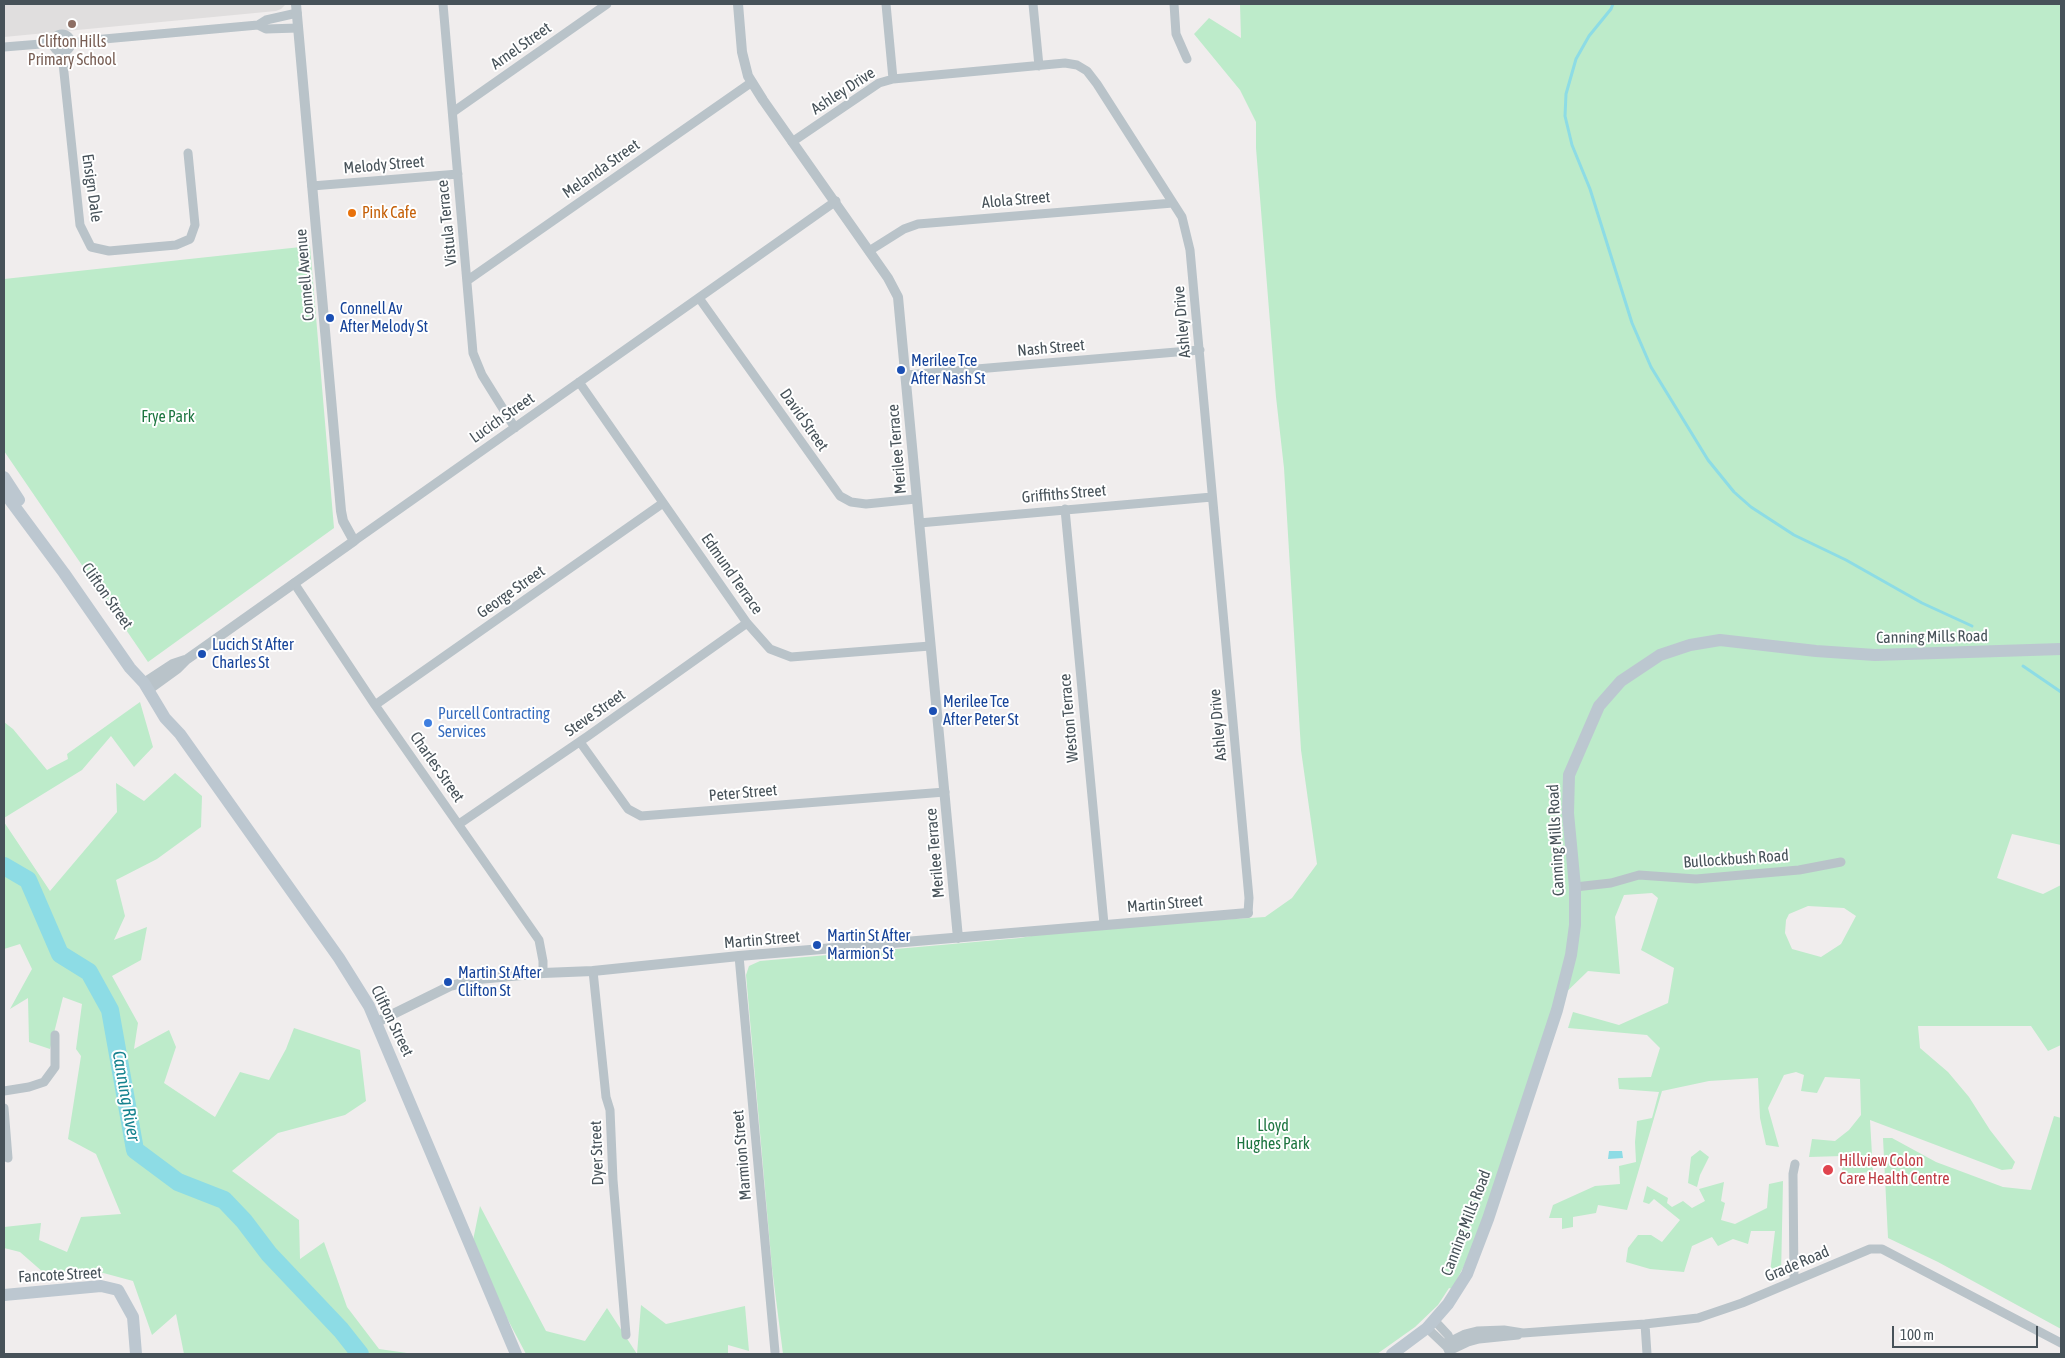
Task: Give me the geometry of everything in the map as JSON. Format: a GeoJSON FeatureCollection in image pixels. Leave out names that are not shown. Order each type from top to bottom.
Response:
{"type":"FeatureCollection","features":[{"type":"Feature","properties":{"kind":"main road","name":"Clifton Street"},"geometry":{"type":"LineString","coordinates":[[4,477],[171,714],[180,734],[339,958],[377,1022],[516,1354]]}},
{"type":"Feature","properties":{"kind":"main road","name":"Clifton Street"},"geometry":{"type":"LineString","coordinates":[[4,492],[54,559],[130,668],[149,684]]}},
{"type":"Feature","properties":{"kind":"main road","name":"Canning Mills Road"},"geometry":{"type":"LineString","coordinates":[[1392,1354],[1431,1324],[1448,1304],[1468,1273],[1488,1219],[1557,1010],[1571,955],[1575,925],[1575,887],[1568,813],[1569,776],[1599,706],[1621,680],[1660,654],[1690,645],[1720,640],[1816,651],[1865,654],[2061,649]]}},
{"type":"Feature","properties":{"kind":"main road","name":"Fancote Street"},"geometry":{"type":"LineString","coordinates":[[4,1295],[101,1286],[118,1290],[133,1317],[136,1354]]}},
{"type":"Feature","properties":{"kind":"street","name":"Vistula Terrace"},"geometry":{"type":"LineString","coordinates":[[443,4],[473,353],[482,375],[515,428]]}},
{"type":"Feature","properties":{"kind":"street","name":"Merilee Terrace"},"geometry":{"type":"LineString","coordinates":[[738,4],[745,66],[752,82],[792,142],[836,201],[888,278],[898,297],[958,938]]}},
{"type":"Feature","properties":{"kind":"street"},"geometry":{"type":"LineString","coordinates":[[886,4],[893,78]]}},
{"type":"Feature","properties":{"kind":"street"},"geometry":{"type":"LineString","coordinates":[[1033,4],[1039,66]]}},
{"type":"Feature","properties":{"kind":"street"},"geometry":{"type":"LineString","coordinates":[[1174,4],[1176,34],[1187,59]]}},
{"type":"Feature","properties":{"kind":"street","name":"Arnel Street"},"geometry":{"type":"LineString","coordinates":[[453,112],[602,5]]}},
{"type":"Feature","properties":{"kind":"street"},"geometry":{"type":"LineString","coordinates":[[41,44],[64,52],[69,44],[82,41],[258,25],[266,20],[296,9]]}},
{"type":"Feature","properties":{"kind":"street","name":"Connell Avenue"},"geometry":{"type":"LineString","coordinates":[[296,9],[341,511],[343,521],[354,541]]}},
{"type":"Feature","properties":{"kind":"street"},"geometry":{"type":"LineString","coordinates":[[258,25],[266,29],[298,28]]}},
{"type":"Feature","properties":{"kind":"street"},"geometry":{"type":"LineString","coordinates":[[4,47],[41,44],[60,34],[69,44]]}},
{"type":"Feature","properties":{"kind":"street","name":"Ensign Dale"},"geometry":{"type":"LineString","coordinates":[[54,38],[53,42],[63,63],[80,226],[91,247],[109,251],[176,245],[190,239],[194,225],[188,153]]}},
{"type":"Feature","properties":{"kind":"street","name":"Ensign Dale"},"geometry":{"type":"LineString","coordinates":[[63,63],[69,44]]}},
{"type":"Feature","properties":{"kind":"street","name":"Ashley Drive"},"geometry":{"type":"LineString","coordinates":[[792,142],[879,83],[893,78],[1065,63],[1077,65],[1087,71],[1097,84],[1182,217],[1190,250],[1200,350],[1249,898],[1248,913]]}},
{"type":"Feature","properties":{"kind":"street","name":"Melanda Street"},"geometry":{"type":"LineString","coordinates":[[468,280],[752,82]]}},
{"type":"Feature","properties":{"kind":"street","name":"Melody Street"},"geometry":{"type":"LineString","coordinates":[[312,186],[458,174]]}},
{"type":"Feature","properties":{"kind":"street","name":"Lucich Street"},"geometry":{"type":"LineString","coordinates":[[149,684],[174,664],[186,660],[836,201]]}},
{"type":"Feature","properties":{"kind":"street","name":"Alola Street"},"geometry":{"type":"LineString","coordinates":[[869,251],[904,229],[918,224],[1173,203]]}},
{"type":"Feature","properties":{"kind":"street","name":"David Street"},"geometry":{"type":"LineString","coordinates":[[699,298],[840,496],[851,502],[866,504],[916,499]]}},
{"type":"Feature","properties":{"kind":"street","name":"Nash Street"},"geometry":{"type":"LineString","coordinates":[[906,375],[1200,350]]}},
{"type":"Feature","properties":{"kind":"street","name":"Edmund Terrace"},"geometry":{"type":"LineString","coordinates":[[580,382],[747,623],[770,649],[791,656],[930,646]]}},
{"type":"Feature","properties":{"kind":"street","name":"Griffiths Street"},"geometry":{"type":"LineString","coordinates":[[919,523],[1065,508],[1212,497]]}},
{"type":"Feature","properties":{"kind":"street","name":"George Street"},"geometry":{"type":"LineString","coordinates":[[375,705],[663,503]]}},
{"type":"Feature","properties":{"kind":"street","name":"Weston Terrace"},"geometry":{"type":"LineString","coordinates":[[1065,508],[1104,924]]}},
{"type":"Feature","properties":{"kind":"street","name":"Charles Street"},"geometry":{"type":"LineString","coordinates":[[294,583],[375,705],[539,940],[544,973]]}},
{"type":"Feature","properties":{"kind":"street","name":"Steve Street"},"geometry":{"type":"LineString","coordinates":[[459,824],[580,742],[747,623]]}},
{"type":"Feature","properties":{"kind":"street","name":"Peter Street"},"geometry":{"type":"LineString","coordinates":[[580,742],[628,809],[641,816],[944,792]]}},
{"type":"Feature","properties":{"kind":"street","name":"Bullockbush Road"},"geometry":{"type":"LineString","coordinates":[[1575,887],[1611,883],[1639,875],[1696,879],[1799,870],[1840,862]]}},
{"type":"Feature","properties":{"kind":"street","name":"Martin Street"},"geometry":{"type":"LineString","coordinates":[[377,1022],[450,986],[479,978],[593,971],[739,956],[1248,913]]}},
{"type":"Feature","properties":{"kind":"street","name":"Marmion Street"},"geometry":{"type":"LineString","coordinates":[[739,956],[775,1352]]}},
{"type":"Feature","properties":{"kind":"street","name":"Dyer Street"},"geometry":{"type":"LineString","coordinates":[[593,971],[606,1097],[610,1110],[613,1180],[626,1335]]}},
{"type":"Feature","properties":{"kind":"street"},"geometry":{"type":"LineString","coordinates":[[4,1091],[44,1082],[55,1067],[55,1035]]}},
{"type":"Feature","properties":{"kind":"street"},"geometry":{"type":"LineString","coordinates":[[4,1108],[8,1158]]}},
{"type":"Feature","properties":{"kind":"street"},"geometry":{"type":"LineString","coordinates":[[1794,1281],[1793,1174],[1795,1164]]}},
{"type":"Feature","properties":{"kind":"street","name":"Grade Road"},"geometry":{"type":"LineString","coordinates":[[1452,1350],[1465,1334],[1477,1332],[1504,1330],[1523,1333],[1698,1318],[1742,1303],[1870,1249],[1882,1249],[2061,1344]]}},
{"type":"Feature","properties":{"kind":"street"},"geometry":{"type":"LineString","coordinates":[[1431,1324],[1447,1347],[1452,1350]]}},
{"type":"Feature","properties":{"kind":"street"},"geometry":{"type":"LineString","coordinates":[[1645,1324],[1647,1354]]}},
{"type":"Feature","properties":{"kind":"shaded area","name":"Clifton Hills Primary School"},"geometry":{"type":"Polygon","coordinates":[[[4,4],[286,4],[276,11],[4,37],[4,4]]]}},
{"type":"Feature","properties":{"kind":"green space","name":"Lloyd Hughes Park"},"geometry":{"type":"Polygon","coordinates":[[[1240,4],[2061,4],[2061,845],[2012,834],[1997,878],[2043,894],[2061,885],[2061,1045],[2048,1051],[2031,1026],[1918,1026],[1920,1048],[1948,1072],[1969,1097],[1990,1130],[2015,1162],[2012,1169],[2002,1170],[1870,1120],[1873,1172],[1842,1174],[1842,1156],[1809,1157],[1812,1139],[1835,1141],[1849,1130],[1861,1115],[1860,1079],[1825,1077],[1817,1093],[1801,1091],[1804,1075],[1796,1072],[1784,1075],[1768,1108],[1779,1147],[1766,1145],[1760,1118],[1758,1078],[1709,1081],[1662,1091],[1627,1210],[1598,1205],[1596,1213],[1573,1217],[1573,1227],[1562,1229],[1562,1218],[1549,1218],[1553,1205],[1595,1186],[1620,1184],[1619,1166],[1636,1162],[1637,1121],[1652,1118],[1659,1092],[1619,1089],[1618,1078],[1651,1077],[1660,1048],[1647,1035],[1568,1028],[1573,1012],[1619,1025],[1668,1003],[1674,968],[1641,950],[1658,898],[1652,893],[1624,895],[1615,917],[1620,974],[1588,971],[1553,1005],[1476,1243],[1452,1289],[1449,1288],[1438,1305],[1415,1327],[1377,1354],[783,1354],[772,1268],[746,975],[749,966],[760,961],[1020,938],[1063,930],[1265,917],[1292,898],[1317,864],[1301,750],[1284,468],[1276,397],[1256,148],[1256,122],[1240,90],[1194,34],[1209,18],[1241,38],[1240,4]],[[1808,906],[1789,914],[1786,920],[1785,933],[1792,949],[1821,957],[1841,944],[1856,916],[1844,908],[1808,906]]]}},
{"type":"Feature","properties":{"kind":"green space","name":"Frye Park"},"geometry":{"type":"Polygon","coordinates":[[[310,246],[334,528],[148,662],[4,451],[4,279],[310,246]]]}},
{"type":"Feature","properties":{"kind":"green space"},"geometry":{"type":"Polygon","coordinates":[[[140,702],[153,747],[134,767],[111,736],[82,770],[4,818],[4,722],[13,729],[47,770],[68,759],[67,754],[140,702]]]}},
{"type":"Feature","properties":{"kind":"green space"},"geometry":{"type":"Polygon","coordinates":[[[175,773],[202,796],[201,827],[157,859],[116,880],[125,916],[114,940],[147,927],[141,960],[112,976],[138,1023],[134,1049],[169,1030],[176,1047],[164,1083],[215,1117],[240,1072],[269,1080],[286,1049],[294,1028],[360,1050],[366,1101],[345,1115],[278,1133],[232,1171],[299,1220],[300,1259],[324,1242],[347,1307],[379,1349],[414,1354],[184,1354],[176,1314],[152,1335],[133,1281],[96,1271],[44,1273],[20,1252],[4,1248],[4,1227],[41,1223],[39,1240],[67,1252],[81,1217],[121,1214],[96,1154],[68,1139],[81,1056],[76,1049],[82,1004],[63,997],[50,1049],[29,1042],[28,998],[10,1009],[32,969],[20,944],[4,949],[4,822],[50,891],[117,812],[116,783],[144,801],[175,773]]]}},
{"type":"Feature","properties":{"kind":"green space"},"geometry":{"type":"Polygon","coordinates":[[[2054,1116],[2061,1118],[2061,1329],[1938,1262],[1888,1238],[1883,1138],[1892,1138],[1936,1162],[2003,1187],[2031,1190],[2054,1116]]]}},
{"type":"Feature","properties":{"kind":"green space"},"geometry":{"type":"Polygon","coordinates":[[[1700,1150],[1709,1157],[1700,1175],[1697,1187],[1688,1183],[1691,1157],[1700,1150]]]}},
{"type":"Feature","properties":{"kind":"green space"},"geometry":{"type":"Polygon","coordinates":[[[1783,1181],[1781,1276],[1769,1281],[1775,1231],[1751,1231],[1748,1244],[1733,1239],[1718,1246],[1712,1237],[1692,1246],[1684,1272],[1650,1269],[1626,1262],[1628,1248],[1638,1235],[1651,1235],[1662,1242],[1680,1220],[1654,1199],[1649,1204],[1643,1202],[1647,1186],[1668,1198],[1667,1203],[1672,1207],[1683,1201],[1692,1208],[1705,1201],[1699,1189],[1724,1182],[1721,1201],[1725,1203],[1721,1220],[1735,1224],[1767,1208],[1769,1184],[1783,1181]]]}},
{"type":"Feature","properties":{"kind":"green space"},"geometry":{"type":"Polygon","coordinates":[[[480,1206],[546,1331],[585,1341],[607,1308],[637,1354],[526,1354],[471,1250],[480,1206]]]}},
{"type":"Feature","properties":{"kind":"green space"},"geometry":{"type":"Polygon","coordinates":[[[641,1305],[666,1324],[745,1306],[749,1351],[728,1345],[728,1354],[637,1354],[641,1305]]]}},
{"type":"Feature","properties":{"kind":"water"},"geometry":{"type":"Polygon","coordinates":[[[1609,1151],[1622,1151],[1623,1158],[1608,1159],[1609,1151]]]}},
{"type":"Feature","properties":{"kind":"waterway"},"geometry":{"type":"LineString","coordinates":[[1613,4],[1589,36],[1576,59],[1566,94],[1565,116],[1572,145],[1590,189],[1632,323],[1651,367],[1708,460],[1734,492],[1751,507],[1794,535],[1846,560],[1922,603],[1972,626]]}},
{"type":"Feature","properties":{"kind":"waterway"},"geometry":{"type":"LineString","coordinates":[[2023,666],[2061,692]]}},
{"type":"Feature","properties":{"kind":"waterway","name":"Canning River"},"geometry":{"type":"LineString","coordinates":[[4,866],[28,880],[60,954],[89,972],[110,1010],[135,1150],[178,1182],[224,1200],[244,1221],[269,1254],[341,1330],[360,1354]]}},
{"type":"Feature","properties":{"kind":"place","name":"Clifton Hills Primary School"},"geometry":{"type":"Point","coordinates":[72,24]}},
{"type":"Feature","properties":{"kind":"place","name":"Pink Cafe"},"geometry":{"type":"Point","coordinates":[352,213]}},
{"type":"Feature","properties":{"kind":"place","name":"Connell Av After Melody St"},"geometry":{"type":"Point","coordinates":[330,318]}},
{"type":"Feature","properties":{"kind":"place","name":"Merilee Tce After Nash St"},"geometry":{"type":"Point","coordinates":[901,370]}},
{"type":"Feature","properties":{"kind":"place","name":"Lucich St After Charles St"},"geometry":{"type":"Point","coordinates":[202,654]}},
{"type":"Feature","properties":{"kind":"place","name":"Merilee Tce After Peter St"},"geometry":{"type":"Point","coordinates":[933,711]}},
{"type":"Feature","properties":{"kind":"place","name":"Purcell Contracting Services"},"geometry":{"type":"Point","coordinates":[428,723]}},
{"type":"Feature","properties":{"kind":"place","name":"Martin St After Marmion St"},"geometry":{"type":"Point","coordinates":[817,945]}},
{"type":"Feature","properties":{"kind":"place","name":"Martin St After Clifton St"},"geometry":{"type":"Point","coordinates":[448,982]}},
{"type":"Feature","properties":{"kind":"place","name":"Hillview Colon Care Health Centre"},"geometry":{"type":"Point","coordinates":[1828,1170]}}]}
